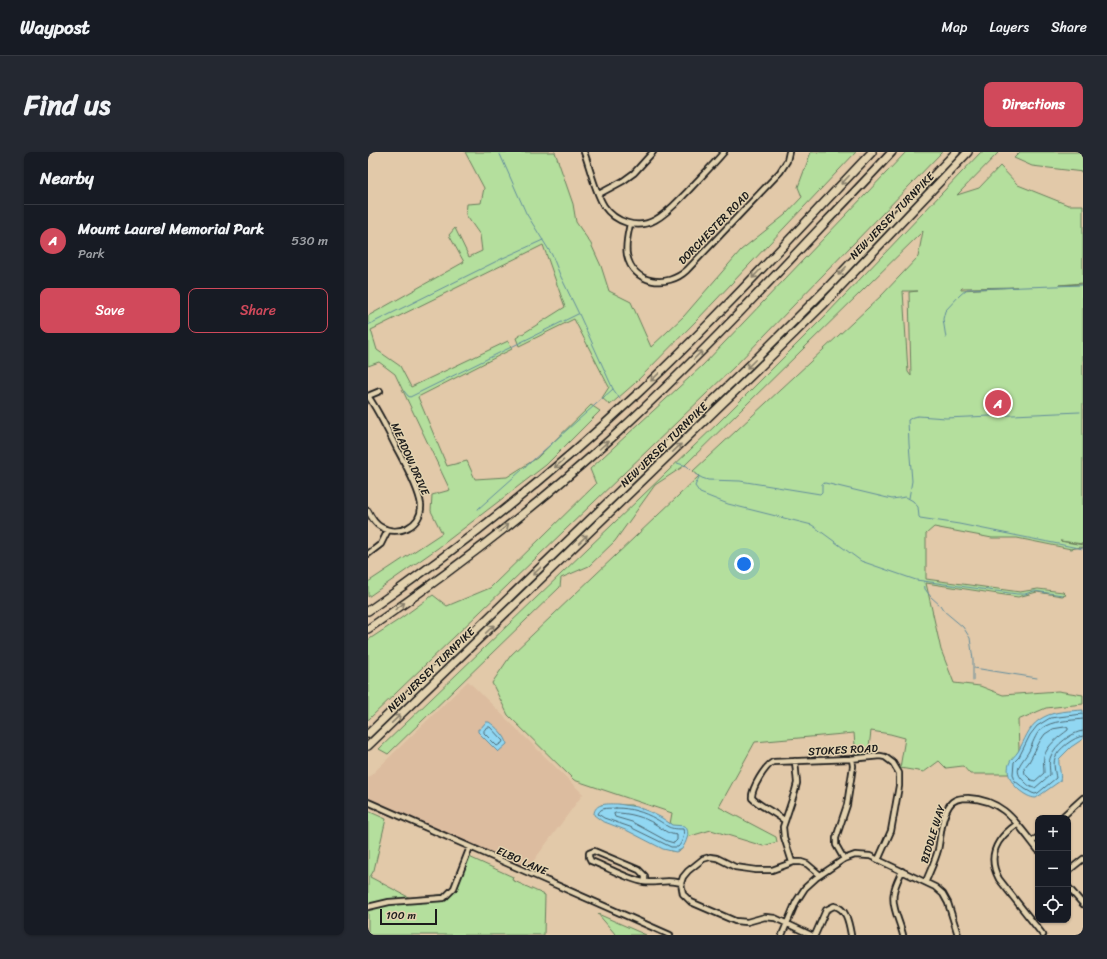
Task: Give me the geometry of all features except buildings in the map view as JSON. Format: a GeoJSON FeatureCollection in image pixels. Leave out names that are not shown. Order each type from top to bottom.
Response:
{"type":"FeatureCollection","features":[{"type":"Feature","properties":{"kind":"highway"},"geometry":{"type":"LineString","coordinates":[[368,611],[494,518],[540,481],[600,428],[693,340],[872,152]]}},
{"type":"Feature","properties":{"kind":"highway"},"geometry":{"type":"LineString","coordinates":[[368,628],[434,582],[502,530],[561,482],[615,434],[706,347],[892,152]]}},
{"type":"Feature","properties":{"kind":"highway","name":"NEW JERSEY TURNPIKE"},"geometry":{"type":"LineString","coordinates":[[368,734],[748,367],[829,286],[956,152]]}},
{"type":"Feature","properties":{"kind":"highway","name":"NEW JERSEY TURNPIKE"},"geometry":{"type":"LineString","coordinates":[[368,746],[754,373],[823,304],[968,152]]}},
{"type":"Feature","properties":{"kind":"street"},"geometry":{"type":"LineString","coordinates":[[584,152],[604,205],[614,217],[622,222],[630,224],[646,224],[665,214],[724,152]]}},
{"type":"Feature","properties":{"kind":"street"},"geometry":{"type":"LineString","coordinates":[[599,194],[623,181],[634,173],[653,152]]}},
{"type":"Feature","properties":{"kind":"street","name":"DORCHESTER ROAD"},"geometry":{"type":"LineString","coordinates":[[630,224],[626,252],[634,270],[644,278],[652,280],[661,281],[673,279],[687,270],[780,172],[785,165],[788,152]]}},
{"type":"Feature","properties":{"kind":"street"},"geometry":{"type":"LineString","coordinates":[[368,396],[380,391]]}},
{"type":"Feature","properties":{"kind":"street","name":"MEADOW DRIVE"},"geometry":{"type":"LineString","coordinates":[[368,396],[378,410],[405,464],[420,501],[420,515],[412,525],[401,530],[388,530]]}},
{"type":"Feature","properties":{"kind":"street"},"geometry":{"type":"LineString","coordinates":[[368,511],[378,525],[388,530],[381,544],[368,554]]}},
{"type":"Feature","properties":{"kind":"street","name":"STOKES ROAD"},"geometry":{"type":"LineString","coordinates":[[785,821],[777,814],[754,800],[752,796],[765,769],[770,764],[773,762],[882,756],[893,763],[899,773],[899,786],[891,830],[878,860]]}},
{"type":"Feature","properties":{"kind":"street"},"geometry":{"type":"LineString","coordinates":[[844,858],[836,845],[836,838],[847,805],[853,766],[852,758]]}},
{"type":"Feature","properties":{"kind":"street"},"geometry":{"type":"LineString","coordinates":[[792,862],[783,827],[796,787],[795,761]]}},
{"type":"Feature","properties":{"kind":"street","name":"BIDDLE WAY"},"geometry":{"type":"LineString","coordinates":[[926,881],[937,855],[948,807],[954,801],[963,798],[994,804],[1008,813],[1035,846]]}},
{"type":"Feature","properties":{"kind":"street"},"geometry":{"type":"LineString","coordinates":[[1064,815],[1083,798]]}},
{"type":"Feature","properties":{"kind":"street","name":"ELBO LANE"},"geometry":{"type":"LineString","coordinates":[[368,802],[670,935]]}},
{"type":"Feature","properties":{"kind":"street"},"geometry":{"type":"LineString","coordinates":[[1017,824],[1003,834],[998,843],[993,858],[994,869],[999,879],[1043,935]]}},
{"type":"Feature","properties":{"kind":"street"},"geometry":{"type":"LineString","coordinates":[[368,907],[389,902],[444,898],[454,888],[470,847]]}},
{"type":"Feature","properties":{"kind":"street"},"geometry":{"type":"LineString","coordinates":[[645,882],[645,876],[639,870],[594,851],[589,853],[591,861],[636,880],[645,882],[669,880],[681,884]]}},
{"type":"Feature","properties":{"kind":"street"},"geometry":{"type":"LineString","coordinates":[[782,935],[796,902],[809,884],[844,858],[860,854],[878,860],[926,881],[939,890],[946,898],[958,935]]}},
{"type":"Feature","properties":{"kind":"street"},"geometry":{"type":"LineString","coordinates":[[811,935],[778,919],[768,917],[747,922],[735,921],[691,902],[683,894],[681,884],[683,877],[688,871],[706,858],[717,858],[735,867],[756,870],[776,869],[797,861],[804,863],[820,875]]}},
{"type":"Feature","properties":{"kind":"street"},"geometry":{"type":"LineString","coordinates":[[1071,869],[1083,859]]}},
{"type":"Feature","properties":{"kind":"street"},"geometry":{"type":"LineString","coordinates":[[902,871],[895,886],[893,897],[903,935]]}},
{"type":"Feature","properties":{"kind":"street"},"geometry":{"type":"LineString","coordinates":[[1071,890],[1083,904]]}},
{"type":"Feature","properties":{"kind":"street"},"geometry":{"type":"LineString","coordinates":[[815,935],[826,910],[834,906],[840,908],[845,914],[851,935]]}},
{"type":"Feature","properties":{"kind":"shaded area"},"geometry":{"type":"Polygon","coordinates":[[[468,681],[583,794],[526,871],[368,799],[368,778],[468,681]]]}},
{"type":"Feature","properties":{"kind":"green space"},"geometry":{"type":"Polygon","coordinates":[[[465,152],[555,152],[573,204],[576,222],[591,244],[601,266],[609,291],[631,302],[651,347],[684,316],[741,250],[785,215],[802,197],[798,187],[811,152],[856,152],[697,320],[634,384],[610,405],[602,398],[609,387],[574,319],[519,346],[516,338],[565,307],[543,245],[371,330],[377,350],[400,366],[411,387],[508,341],[512,349],[418,397],[447,466],[467,461],[475,479],[507,477],[537,458],[591,405],[600,411],[546,465],[438,548],[368,597],[368,582],[442,533],[431,511],[432,495],[450,490],[395,374],[379,362],[368,366],[368,316],[464,262],[449,235],[455,228],[469,257],[482,251],[480,235],[466,215],[467,204],[481,203],[484,188],[465,152]]]}},
{"type":"Feature","properties":{"kind":"green space"},"geometry":{"type":"Polygon","coordinates":[[[906,152],[942,152],[734,367],[368,720],[368,640],[433,595],[447,606],[490,588],[596,484],[590,469],[703,365],[906,152]]]}},
{"type":"Feature","properties":{"kind":"green space"},"geometry":{"type":"Polygon","coordinates":[[[981,152],[999,152],[957,195],[979,188],[1000,166],[1018,185],[1068,205],[1083,205],[1083,283],[1059,285],[1083,284],[1083,544],[1060,541],[1083,545],[1083,548],[1071,549],[1017,538],[992,538],[934,527],[926,534],[926,579],[1020,592],[1038,589],[1063,592],[1066,595],[1062,596],[1037,592],[1018,597],[926,583],[941,650],[954,683],[980,686],[1003,695],[1058,691],[1083,695],[1083,704],[1046,708],[1018,720],[1019,750],[1009,774],[970,774],[963,766],[946,768],[939,761],[924,772],[900,768],[905,738],[871,731],[868,756],[856,758],[854,733],[755,742],[719,807],[776,837],[777,842],[763,846],[711,830],[687,837],[681,850],[671,851],[594,814],[601,805],[631,805],[670,824],[672,813],[574,780],[508,715],[492,683],[511,655],[699,476],[693,471],[882,295],[918,257],[923,231],[684,466],[655,485],[615,541],[589,566],[561,578],[560,587],[388,754],[379,749],[718,423],[824,317],[981,152]],[[1017,287],[962,288],[961,290],[1017,287]],[[903,291],[908,372],[911,376],[909,292],[918,291],[903,291]]]}},
{"type":"Feature","properties":{"kind":"green space"},"geometry":{"type":"Polygon","coordinates":[[[1020,152],[1083,152],[1083,172],[1032,166],[1014,158],[1020,152]]]}},
{"type":"Feature","properties":{"kind":"green space"},"geometry":{"type":"Polygon","coordinates":[[[368,811],[386,819],[374,870],[370,877],[412,899],[452,893],[467,856],[513,877],[512,880],[545,895],[544,935],[368,935],[368,811]]]}},
{"type":"Feature","properties":{"kind":"green space"},"geometry":{"type":"Polygon","coordinates":[[[598,914],[646,935],[616,935],[598,914]]]}},
{"type":"Feature","properties":{"kind":"water"},"geometry":{"type":"Polygon","coordinates":[[[1083,710],[1083,739],[1071,747],[1059,759],[1061,776],[1060,781],[1036,798],[1027,796],[1013,784],[1009,776],[1008,768],[1011,760],[1018,751],[1032,726],[1048,715],[1083,710]]]}},
{"type":"Feature","properties":{"kind":"water"},"geometry":{"type":"Polygon","coordinates":[[[486,722],[489,722],[497,729],[506,741],[507,744],[498,752],[478,732],[478,729],[480,729],[486,722]]]}},
{"type":"Feature","properties":{"kind":"water"},"geometry":{"type":"Polygon","coordinates":[[[606,804],[637,807],[650,812],[672,825],[685,826],[688,835],[682,849],[676,852],[663,849],[628,831],[602,821],[594,815],[596,808],[599,806],[606,804]]]}},
{"type":"Feature","properties":{"kind":"waterway"},"geometry":{"type":"LineString","coordinates":[[499,152],[526,213],[552,255],[613,389],[620,399]]}},
{"type":"Feature","properties":{"kind":"waterway"},"geometry":{"type":"LineString","coordinates":[[368,325],[503,258],[543,240]]}},
{"type":"Feature","properties":{"kind":"waterway"},"geometry":{"type":"LineString","coordinates":[[946,338],[943,319],[945,311],[967,289],[1083,285]]}},
{"type":"Feature","properties":{"kind":"waterway"},"geometry":{"type":"LineString","coordinates":[[404,391],[410,397],[578,314]]}},
{"type":"Feature","properties":{"kind":"waterway"},"geometry":{"type":"LineString","coordinates":[[478,509],[613,389]]}},
{"type":"Feature","properties":{"kind":"waterway"},"geometry":{"type":"LineString","coordinates":[[909,498],[912,481],[908,420],[913,417],[946,418],[1080,412]]}},
{"type":"Feature","properties":{"kind":"waterway"},"geometry":{"type":"LineString","coordinates":[[677,463],[687,466],[695,474],[708,480],[740,481],[820,494],[822,492],[822,484],[825,483],[892,499],[906,497],[913,501],[918,507],[920,518],[959,524],[1083,549]]}},
{"type":"Feature","properties":{"kind":"waterway"},"geometry":{"type":"LineString","coordinates":[[699,477],[695,486],[700,493],[728,504],[812,525],[861,561],[916,580],[1017,594],[1025,594],[1034,591],[1063,595]]}},
{"type":"Feature","properties":{"kind":"waterway"},"geometry":{"type":"LineString","coordinates":[[924,581],[925,589],[931,597],[944,611],[963,627],[970,638],[973,660],[973,681]]}},
{"type":"Feature","properties":{"kind":"waterway"},"geometry":{"type":"LineString","coordinates":[[974,668],[1037,678]]}},
{"type":"Feature","properties":{"kind":"place","name":"Mount Laurel Memorial Park"},"geometry":{"type":"Point","coordinates":[998,403]}}]}
